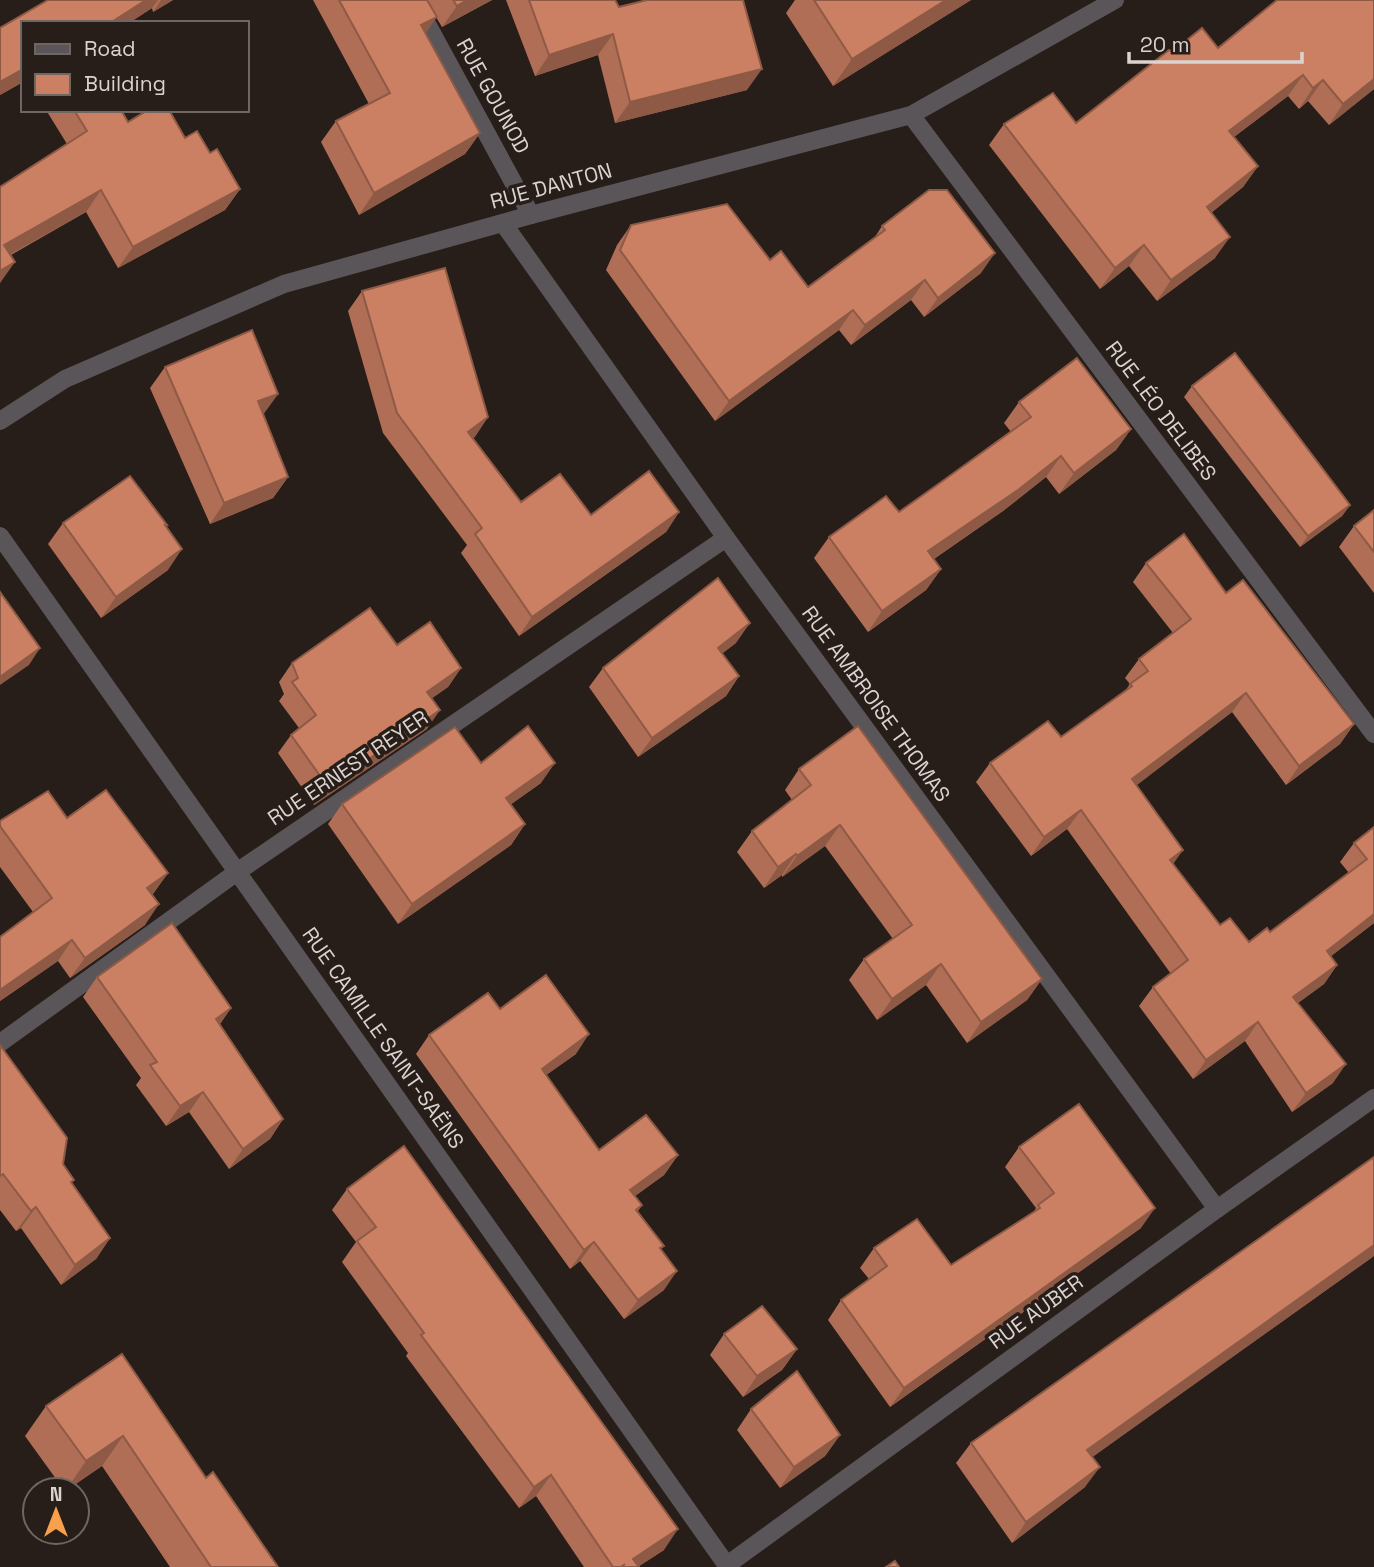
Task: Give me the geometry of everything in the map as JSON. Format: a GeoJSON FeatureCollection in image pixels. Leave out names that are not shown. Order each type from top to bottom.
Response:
{"type":"FeatureCollection","features":[{"type":"Feature","properties":{"kind":"street","name":"RUE GOUNOD"},"geometry":{"type":"LineString","coordinates":[[414,0],[531,215]]}},
{"type":"Feature","properties":{"kind":"street","name":"RUE DANTON"},"geometry":{"type":"LineString","coordinates":[[0,421],[65,379],[284,284],[531,215],[911,116],[1115,0]]}},
{"type":"Feature","properties":{"kind":"street","name":"RUE LÉO DELIBES"},"geometry":{"type":"LineString","coordinates":[[911,116],[1374,734]]}},
{"type":"Feature","properties":{"kind":"street","name":"RUE AMBROISE THOMAS"},"geometry":{"type":"LineString","coordinates":[[503,223],[726,538],[1217,1209]]}},
{"type":"Feature","properties":{"kind":"street","name":"RUE CAMILLE SAINT-SAËNS"},"geometry":{"type":"LineString","coordinates":[[0,536],[728,1566]]}},
{"type":"Feature","properties":{"kind":"street","name":"RUE ERNEST REYER"},"geometry":{"type":"LineString","coordinates":[[0,1043],[237,872],[726,538]]}},
{"type":"Feature","properties":{"kind":"street","name":"RUE AUBER"},"geometry":{"type":"LineString","coordinates":[[728,1566],[1217,1209],[1374,1098]]}},
{"type":"Feature","properties":{"kind":"building"},"geometry":{"type":"Polygon","coordinates":[[[48,0],[146,0],[113,21],[21,21],[21,70],[0,82],[0,28],[48,0]]]}},
{"type":"Feature","properties":{"kind":"building"},"geometry":{"type":"Polygon","coordinates":[[[339,0],[427,0],[437,17],[421,25],[480,133],[374,193],[336,121],[390,93],[339,0]]]}},
{"type":"Feature","properties":{"kind":"building"},"geometry":{"type":"Polygon","coordinates":[[[453,0],[467,0],[457,6],[453,0]]]}},
{"type":"Feature","properties":{"kind":"building"},"geometry":{"type":"Polygon","coordinates":[[[529,0],[615,0],[619,7],[647,0],[743,0],[762,69],[630,102],[613,34],[549,55],[529,0]]]}},
{"type":"Feature","properties":{"kind":"building"},"geometry":{"type":"Polygon","coordinates":[[[814,0],[946,0],[852,59],[814,0]]]}},
{"type":"Feature","properties":{"kind":"building"},"geometry":{"type":"Polygon","coordinates":[[[1277,0],[1374,0],[1374,79],[1343,104],[1323,80],[1313,88],[1303,75],[1229,131],[1258,166],[1207,207],[1230,237],[1171,280],[1144,245],[1115,268],[1004,124],[1053,93],[1076,123],[1169,50],[1172,52],[1202,28],[1218,48],[1277,0]]]}},
{"type":"Feature","properties":{"kind":"building"},"geometry":{"type":"Polygon","coordinates":[[[75,112],[122,112],[128,122],[145,112],[170,112],[185,138],[197,131],[210,153],[217,149],[240,189],[133,247],[101,190],[4,245],[15,262],[0,271],[0,187],[87,131],[75,112]]]}},
{"type":"Feature","properties":{"kind":"building"},"geometry":{"type":"Polygon","coordinates":[[[929,190],[947,190],[995,253],[938,298],[925,280],[865,325],[853,310],[729,401],[620,250],[631,225],[727,204],[770,260],[781,251],[808,287],[885,230],[882,226],[929,190]]]}},
{"type":"Feature","properties":{"kind":"building"},"geometry":{"type":"Polygon","coordinates":[[[445,268],[488,417],[468,432],[521,502],[560,474],[591,515],[649,471],[679,512],[532,617],[475,534],[482,528],[397,413],[362,291],[445,268]]]}},
{"type":"Feature","properties":{"kind":"building"},"geometry":{"type":"Polygon","coordinates":[[[252,330],[278,394],[258,401],[288,477],[224,503],[165,367],[252,330]]]}},
{"type":"Feature","properties":{"kind":"building"},"geometry":{"type":"Polygon","coordinates":[[[1235,353],[1350,505],[1308,536],[1192,386],[1235,353]]]}},
{"type":"Feature","properties":{"kind":"building"},"geometry":{"type":"Polygon","coordinates":[[[1077,358],[1131,429],[1074,473],[1061,456],[1018,490],[928,551],[941,569],[882,611],[829,537],[886,496],[899,512],[944,480],[1031,417],[1019,402],[1077,358]]]}},
{"type":"Feature","properties":{"kind":"building"},"geometry":{"type":"Polygon","coordinates":[[[130,476],[182,549],[116,597],[63,523],[130,476]]]}},
{"type":"Feature","properties":{"kind":"building"},"geometry":{"type":"Polygon","coordinates":[[[1374,510],[1374,552],[1354,526],[1374,510]]]}},
{"type":"Feature","properties":{"kind":"building"},"geometry":{"type":"Polygon","coordinates":[[[1184,534],[1226,593],[1243,580],[1354,724],[1299,766],[1246,693],[1132,779],[1183,850],[1170,860],[1220,925],[1230,918],[1249,942],[1267,928],[1270,932],[1367,859],[1354,843],[1374,827],[1374,914],[1327,951],[1337,965],[1293,997],[1346,1064],[1306,1093],[1258,1022],[1206,1060],[1153,987],[1188,960],[1081,810],[1044,837],[990,763],[1048,721],[1061,737],[1132,686],[1130,684],[1148,671],[1139,659],[1191,619],[1146,563],[1184,534]]]}},
{"type":"Feature","properties":{"kind":"building"},"geometry":{"type":"Polygon","coordinates":[[[718,578],[750,623],[718,648],[739,676],[652,738],[603,668],[718,578]]]}},
{"type":"Feature","properties":{"kind":"building"},"geometry":{"type":"Polygon","coordinates":[[[0,592],[40,648],[0,677],[0,592]]]}},
{"type":"Feature","properties":{"kind":"building"},"geometry":{"type":"Polygon","coordinates":[[[370,608],[397,645],[430,622],[461,668],[427,692],[440,710],[328,787],[291,735],[316,715],[292,682],[298,678],[292,663],[370,608]]]}},
{"type":"Feature","properties":{"kind":"building"},"geometry":{"type":"Polygon","coordinates":[[[528,726],[555,763],[506,798],[525,824],[412,904],[342,804],[455,727],[481,763],[528,726]]]}},
{"type":"Feature","properties":{"kind":"building"},"geometry":{"type":"Polygon","coordinates":[[[858,726],[1042,979],[981,1022],[941,964],[892,999],[864,959],[912,925],[840,825],[778,867],[752,831],[811,785],[799,769],[858,726]]]}},
{"type":"Feature","properties":{"kind":"building"},"geometry":{"type":"Polygon","coordinates":[[[106,790],[168,873],[147,888],[159,904],[85,958],[72,940],[0,990],[0,937],[52,898],[0,826],[0,821],[48,791],[67,818],[106,790]]]}},
{"type":"Feature","properties":{"kind":"building"},"geometry":{"type":"Polygon","coordinates":[[[172,923],[231,1008],[216,1019],[283,1119],[243,1149],[203,1092],[180,1106],[150,1065],[157,1062],[97,977],[172,923]]]}},
{"type":"Feature","properties":{"kind":"building"},"geometry":{"type":"Polygon","coordinates":[[[546,975],[589,1034],[542,1069],[599,1150],[646,1115],[678,1155],[630,1190],[642,1205],[636,1210],[664,1246],[660,1248],[677,1271],[638,1300],[594,1242],[584,1250],[429,1035],[488,993],[500,1009],[546,975]]]}},
{"type":"Feature","properties":{"kind":"building"},"geometry":{"type":"Polygon","coordinates":[[[0,1045],[67,1138],[63,1164],[74,1180],[71,1182],[110,1238],[75,1265],[36,1207],[31,1211],[3,1174],[0,1176],[0,1045]]]}},
{"type":"Feature","properties":{"kind":"building"},"geometry":{"type":"Polygon","coordinates":[[[1079,1104],[1155,1208],[904,1388],[841,1300],[887,1266],[874,1248],[917,1219],[951,1265],[1040,1208],[1038,1205],[1054,1193],[1019,1147],[1079,1104]]]}},
{"type":"Feature","properties":{"kind":"building"},"geometry":{"type":"Polygon","coordinates":[[[404,1146],[678,1529],[633,1559],[639,1567],[613,1567],[551,1475],[534,1487],[421,1335],[424,1333],[357,1241],[376,1227],[347,1189],[404,1146]]]}},
{"type":"Feature","properties":{"kind":"building"},"geometry":{"type":"Polygon","coordinates":[[[1374,1157],[1374,1245],[1087,1450],[1100,1467],[1026,1522],[971,1443],[1374,1157]]]}},
{"type":"Feature","properties":{"kind":"building"},"geometry":{"type":"Polygon","coordinates":[[[762,1306],[797,1349],[757,1376],[724,1334],[762,1306]]]}},
{"type":"Feature","properties":{"kind":"building"},"geometry":{"type":"Polygon","coordinates":[[[122,1354],[206,1478],[213,1472],[278,1567],[211,1567],[123,1436],[86,1461],[46,1406],[122,1354]]]}},
{"type":"Feature","properties":{"kind":"building"},"geometry":{"type":"Polygon","coordinates":[[[797,1371],[840,1435],[794,1467],[751,1409],[797,1371]]]}},
{"type":"Feature","properties":{"kind":"building"},"geometry":{"type":"Polygon","coordinates":[[[895,1561],[899,1567],[886,1567],[895,1561]]]}}]}
